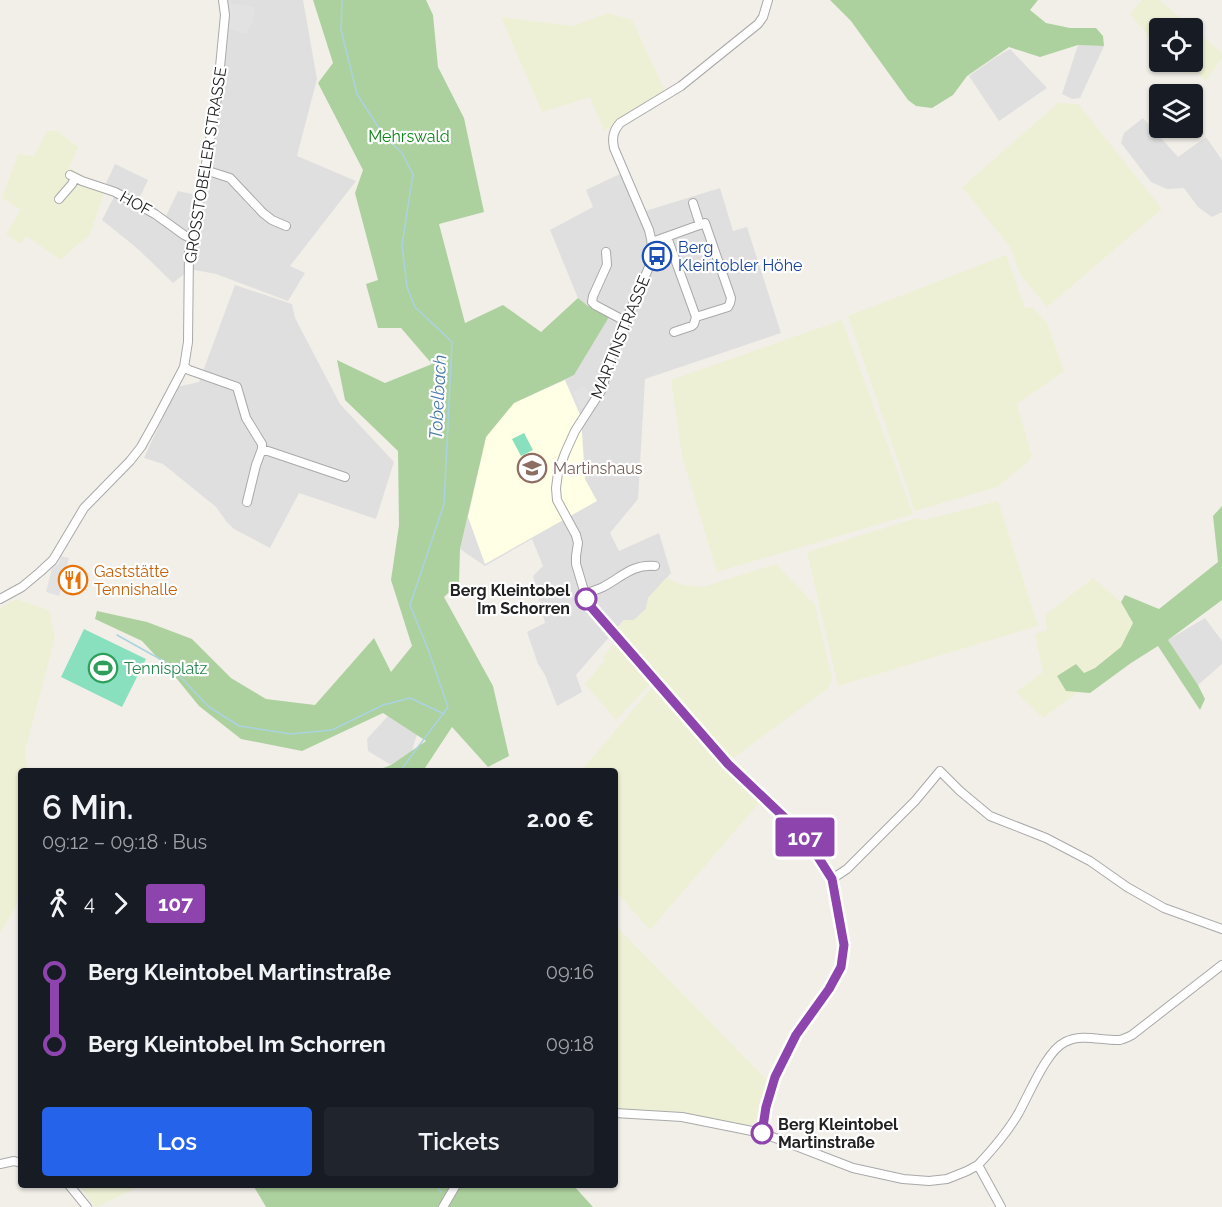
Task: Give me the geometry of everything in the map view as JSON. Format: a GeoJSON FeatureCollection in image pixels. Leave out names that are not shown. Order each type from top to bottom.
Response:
{"type":"FeatureCollection","features":[{"type":"Feature","properties":{"kind":"street","name":"GROSSTOBELER STRASSE"},"geometry":{"type":"LineString","coordinates":[[0,599],[22,586],[53,560],[84,508],[130,462],[155,423],[184,367],[188,342],[189,251],[206,170],[217,99],[225,15],[224,0]]}},
{"type":"Feature","properties":{"kind":"street","name":"MARTINSTRASSE"},"geometry":{"type":"LineString","coordinates":[[762,1133],[766,1107],[775,1077],[796,1035],[829,989],[841,967],[844,945],[832,879],[806,838],[728,764],[591,607],[584,594],[576,560],[578,543],[576,535],[557,500],[556,489],[558,473],[565,453],[575,431],[602,389],[612,353],[652,256],[649,230],[614,148],[614,131],[620,123],[681,86],[758,24],[763,17],[768,0]]}},
{"type":"Feature","properties":{"kind":"street"},"geometry":{"type":"LineString","coordinates":[[206,170],[230,178],[263,213],[286,226]]}},
{"type":"Feature","properties":{"kind":"street","name":"HOF"},"geometry":{"type":"LineString","coordinates":[[59,199],[72,184],[72,177],[115,192],[164,219],[192,239]]}},
{"type":"Feature","properties":{"kind":"street"},"geometry":{"type":"LineString","coordinates":[[693,202],[700,225]]}},
{"type":"Feature","properties":{"kind":"street"},"geometry":{"type":"LineString","coordinates":[[652,242],[705,223],[730,303],[728,307],[696,317]]}},
{"type":"Feature","properties":{"kind":"street"},"geometry":{"type":"LineString","coordinates":[[668,237],[696,317],[692,326],[674,332]]}},
{"type":"Feature","properties":{"kind":"street"},"geometry":{"type":"LineString","coordinates":[[606,252],[607,265],[592,302],[625,321]]}},
{"type":"Feature","properties":{"kind":"street"},"geometry":{"type":"LineString","coordinates":[[184,367],[237,387],[246,418],[262,444],[247,502]]}},
{"type":"Feature","properties":{"kind":"street"},"geometry":{"type":"LineString","coordinates":[[262,449],[345,477]]}},
{"type":"Feature","properties":{"kind":"street"},"geometry":{"type":"LineString","coordinates":[[584,594],[603,587],[625,572],[640,567],[655,566]]}},
{"type":"Feature","properties":{"kind":"street"},"geometry":{"type":"LineString","coordinates":[[832,879],[847,869],[915,801],[940,771],[990,816],[1054,842],[1090,861],[1164,909],[1222,929]]}},
{"type":"Feature","properties":{"kind":"street"},"geometry":{"type":"LineString","coordinates":[[618,1113],[682,1117],[762,1133],[853,1168],[903,1179],[929,1181],[947,1179],[978,1165],[1002,1138],[1055,1048],[1067,1041],[1080,1038],[1121,1040],[1132,1035],[1222,965]]}},
{"type":"Feature","properties":{"kind":"street"},"geometry":{"type":"LineString","coordinates":[[0,1164],[18,1162]]}},
{"type":"Feature","properties":{"kind":"street"},"geometry":{"type":"LineString","coordinates":[[978,1165],[1001,1207]]}},
{"type":"Feature","properties":{"kind":"street"},"geometry":{"type":"LineString","coordinates":[[71,1188],[87,1207]]}},
{"type":"Feature","properties":{"kind":"street"},"geometry":{"type":"LineString","coordinates":[[442,1207],[454,1188]]}},
{"type":"Feature","properties":{"kind":"shaded area"},"geometry":{"type":"Polygon","coordinates":[[[228,0],[303,0],[317,79],[297,156],[356,181],[290,266],[305,273],[288,301],[216,274],[195,270],[187,272],[173,283],[138,249],[102,220],[115,195],[106,183],[115,164],[148,180],[139,199],[166,216],[178,191],[196,195],[227,48],[228,0]]]}},
{"type":"Feature","properties":{"kind":"shaded area"},"geometry":{"type":"Polygon","coordinates":[[[1142,0],[1159,0],[1180,18],[1149,18],[1149,37],[1130,14],[1142,0]]]}},
{"type":"Feature","properties":{"kind":"shaded area"},"geometry":{"type":"Polygon","coordinates":[[[230,3],[255,7],[253,23],[247,34],[228,29],[230,3]]]}},
{"type":"Feature","properties":{"kind":"shaded area"},"geometry":{"type":"Polygon","coordinates":[[[608,13],[632,20],[665,91],[604,131],[590,97],[542,112],[501,17],[573,26],[608,13]]]}},
{"type":"Feature","properties":{"kind":"shaded area"},"geometry":{"type":"Polygon","coordinates":[[[1203,37],[1222,53],[1222,58],[1206,81],[1196,72],[1203,72],[1203,37]]]}},
{"type":"Feature","properties":{"kind":"shaded area"},"geometry":{"type":"Polygon","coordinates":[[[1078,45],[1104,46],[1080,98],[1072,99],[1062,94],[1078,45]]]}},
{"type":"Feature","properties":{"kind":"shaded area"},"geometry":{"type":"Polygon","coordinates":[[[1010,49],[1047,88],[999,121],[969,76],[1010,49]]]}},
{"type":"Feature","properties":{"kind":"shaded area"},"geometry":{"type":"Polygon","coordinates":[[[1058,103],[1078,104],[1162,209],[1047,307],[1020,274],[1010,247],[962,187],[1058,103]]]}},
{"type":"Feature","properties":{"kind":"shaded area"},"geometry":{"type":"Polygon","coordinates":[[[1143,118],[1149,125],[1149,138],[1161,138],[1178,157],[1206,137],[1222,160],[1222,212],[1212,217],[1198,207],[1184,188],[1167,189],[1151,182],[1121,143],[1124,133],[1143,118]]]}},
{"type":"Feature","properties":{"kind":"shaded area"},"geometry":{"type":"Polygon","coordinates":[[[47,131],[57,131],[78,147],[69,168],[106,186],[90,235],[61,260],[26,236],[21,244],[6,234],[21,210],[2,198],[18,154],[34,156],[47,131]]]}},
{"type":"Feature","properties":{"kind":"shaded area"},"geometry":{"type":"Polygon","coordinates":[[[622,173],[639,213],[720,188],[733,231],[747,227],[781,333],[645,379],[638,499],[610,533],[619,551],[659,533],[671,573],[649,598],[646,609],[634,620],[624,620],[576,675],[582,692],[557,706],[545,675],[538,664],[527,632],[545,623],[533,576],[543,566],[532,539],[485,566],[460,549],[486,437],[608,316],[578,298],[550,230],[593,207],[586,190],[622,173]]]}},
{"type":"Feature","properties":{"kind":"shaded area"},"geometry":{"type":"Polygon","coordinates":[[[1006,255],[1025,308],[1032,307],[1047,323],[1064,371],[1017,404],[1032,456],[1028,462],[997,487],[915,511],[848,316],[1006,255]]]}},
{"type":"Feature","properties":{"kind":"shaded area"},"geometry":{"type":"Polygon","coordinates":[[[235,285],[292,304],[295,318],[340,404],[394,462],[376,519],[299,493],[270,548],[234,529],[216,507],[163,464],[144,458],[177,387],[199,382],[235,285]]]}},
{"type":"Feature","properties":{"kind":"shaded area"},"geometry":{"type":"Polygon","coordinates":[[[842,320],[913,514],[717,572],[682,456],[671,380],[842,320]]]}},
{"type":"Feature","properties":{"kind":"shaded area","name":"Martinshaus"},"geometry":{"type":"Polygon","coordinates":[[[565,380],[581,417],[585,479],[597,501],[485,564],[468,517],[486,437],[514,403],[565,380]]]}},
{"type":"Feature","properties":{"kind":"shaded area"},"geometry":{"type":"Polygon","coordinates":[[[584,386],[592,399],[580,409],[573,392],[584,386]]]}},
{"type":"Feature","properties":{"kind":"shaded area"},"geometry":{"type":"Polygon","coordinates":[[[998,501],[1038,626],[838,686],[807,552],[917,518],[924,520],[998,501]]]}},
{"type":"Feature","properties":{"kind":"shaded area"},"geometry":{"type":"Polygon","coordinates":[[[61,556],[69,558],[59,596],[46,592],[53,564],[58,565],[61,556]]]}},
{"type":"Feature","properties":{"kind":"shaded area"},"geometry":{"type":"Polygon","coordinates":[[[776,564],[815,605],[832,679],[827,689],[729,761],[615,630],[624,620],[634,620],[646,609],[648,598],[666,578],[683,585],[703,587],[776,564]]]}},
{"type":"Feature","properties":{"kind":"shaded area"},"geometry":{"type":"Polygon","coordinates":[[[1093,578],[1121,602],[1133,623],[1122,647],[1095,668],[1083,673],[1076,664],[1066,691],[1078,692],[1043,718],[1016,692],[1043,672],[1035,634],[1047,630],[1045,615],[1093,578]]]}},
{"type":"Feature","properties":{"kind":"shaded area"},"geometry":{"type":"Polygon","coordinates":[[[16,599],[49,610],[55,638],[25,750],[28,768],[18,768],[18,893],[16,906],[0,933],[0,608],[16,599]]]}},
{"type":"Feature","properties":{"kind":"shaded area"},"geometry":{"type":"Polygon","coordinates":[[[1205,618],[1222,641],[1222,664],[1198,685],[1168,640],[1205,618]]]}},
{"type":"Feature","properties":{"kind":"shaded area"},"geometry":{"type":"Polygon","coordinates":[[[616,641],[652,682],[616,720],[585,684],[605,660],[603,657],[616,641]]]}},
{"type":"Feature","properties":{"kind":"shaded area"},"geometry":{"type":"Polygon","coordinates":[[[654,685],[759,803],[650,930],[618,894],[618,768],[584,768],[654,685]]]}},
{"type":"Feature","properties":{"kind":"shaded area"},"geometry":{"type":"Polygon","coordinates":[[[388,716],[417,734],[412,751],[391,765],[368,751],[367,739],[388,716]]]}},
{"type":"Feature","properties":{"kind":"shaded area"},"geometry":{"type":"Polygon","coordinates":[[[618,928],[770,1083],[761,1112],[756,1121],[746,1128],[618,1110],[618,928]]]}},
{"type":"Feature","properties":{"kind":"shaded area"},"geometry":{"type":"Polygon","coordinates":[[[81,1188],[136,1188],[97,1207],[81,1188]]]}},
{"type":"Feature","properties":{"kind":"green space","name":"Mehrswald"},"geometry":{"type":"Polygon","coordinates":[[[313,0],[426,0],[433,15],[438,67],[464,118],[484,212],[439,224],[465,323],[503,305],[541,332],[578,298],[609,317],[574,375],[514,403],[486,437],[460,549],[459,583],[444,597],[493,686],[509,756],[488,767],[452,727],[425,768],[384,768],[426,741],[383,713],[302,751],[241,739],[199,706],[142,641],[95,619],[97,611],[147,622],[192,639],[231,678],[266,699],[315,705],[374,638],[391,672],[412,646],[391,580],[399,525],[398,451],[345,400],[337,360],[385,383],[432,364],[401,328],[378,328],[366,284],[378,280],[355,193],[363,170],[318,83],[333,63],[313,0]]]}},
{"type":"Feature","properties":{"kind":"green space"},"geometry":{"type":"Polygon","coordinates":[[[830,0],[1038,0],[1030,10],[1046,23],[1070,28],[1096,28],[1103,36],[1104,46],[1078,45],[1040,57],[1009,47],[967,76],[953,95],[932,108],[916,106],[908,100],[851,21],[830,0]]]}},
{"type":"Feature","properties":{"kind":"green space"},"geometry":{"type":"Polygon","coordinates":[[[524,433],[533,450],[521,456],[512,439],[524,433]]]}},
{"type":"Feature","properties":{"kind":"green space"},"geometry":{"type":"Polygon","coordinates":[[[1222,506],[1222,600],[1168,640],[1205,699],[1200,710],[1158,646],[1090,693],[1066,691],[1057,676],[1076,664],[1084,673],[1095,668],[1121,647],[1133,623],[1121,602],[1125,595],[1159,609],[1218,562],[1213,516],[1222,506]]]}},
{"type":"Feature","properties":{"kind":"green space","name":"Tennisplatz"},"geometry":{"type":"Polygon","coordinates":[[[84,629],[146,659],[122,707],[61,677],[84,629]]]}},
{"type":"Feature","properties":{"kind":"green space"},"geometry":{"type":"Polygon","coordinates":[[[255,1188],[576,1188],[593,1207],[266,1207],[255,1188]]]}},
{"type":"Feature","properties":{"kind":"waterway","name":"Tobelbach"},"geometry":{"type":"LineString","coordinates":[[342,0],[341,30],[357,94],[384,136],[402,153],[413,174],[402,245],[407,287],[415,307],[452,342],[444,504],[410,605],[448,707],[402,768]]}},
{"type":"Feature","properties":{"kind":"waterway"},"geometry":{"type":"LineString","coordinates":[[117,635],[167,663],[209,707],[239,726],[291,734],[332,730],[383,705],[410,698],[444,714]]}},
{"type":"Feature","properties":{"kind":"waterway","name":"Tobelbach"},"geometry":{"type":"LineString","coordinates":[[438,1188],[441,1192]]}},
{"type":"Feature","properties":{"kind":"bus line","name":"107"},"geometry":{"type":"LineString","coordinates":[[586,599],[728,764],[806,838],[832,879],[844,945],[841,967],[835,980],[796,1035],[775,1077],[766,1107],[762,1133]]}},
{"type":"Feature","properties":{"kind":"place","name":"Berg Kleintobler Höhe"},"geometry":{"type":"Point","coordinates":[657,256]}},
{"type":"Feature","properties":{"kind":"place","name":"Martinshaus"},"geometry":{"type":"Point","coordinates":[532,468]}},
{"type":"Feature","properties":{"kind":"place","name":"Gaststätte Tennishalle"},"geometry":{"type":"Point","coordinates":[73,580]}},
{"type":"Feature","properties":{"kind":"place","name":"Berg Kleintobel Im Schorren"},"geometry":{"type":"Point","coordinates":[586,599]}},
{"type":"Feature","properties":{"kind":"place","name":"Tennisplatz"},"geometry":{"type":"Point","coordinates":[103,668]}},
{"type":"Feature","properties":{"kind":"place","name":"Berg Kleintobel Martinstraße"},"geometry":{"type":"Point","coordinates":[762,1133]}}]}
